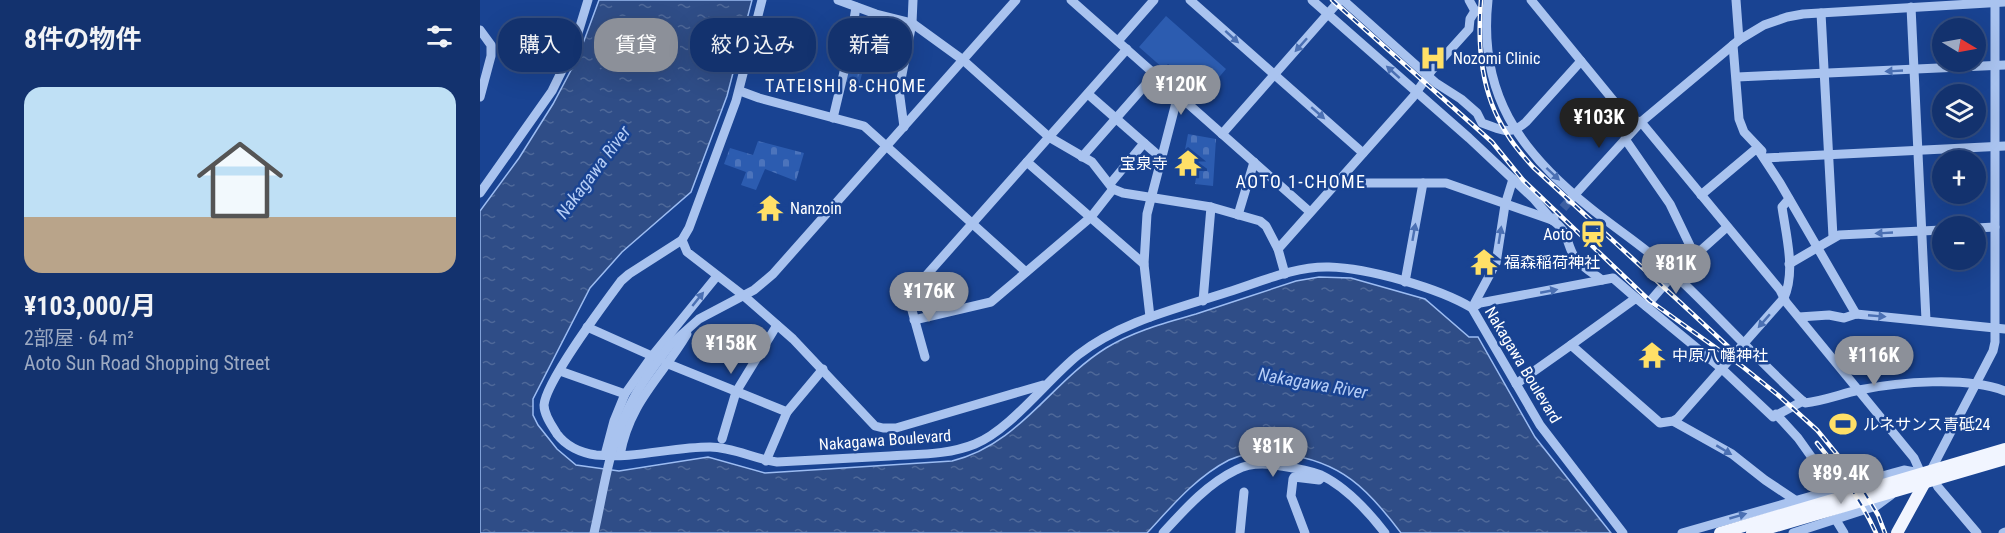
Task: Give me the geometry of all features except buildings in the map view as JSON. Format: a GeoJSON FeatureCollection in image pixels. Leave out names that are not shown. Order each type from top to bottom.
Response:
{"type":"FeatureCollection","features":[{"type":"Feature","properties":{"kind":"main road"},"geometry":{"type":"LineString","coordinates":[[1720,533],[1836,516],[1928,477],[2005,448]]}},
{"type":"Feature","properties":{"kind":"main road"},"geometry":{"type":"LineString","coordinates":[[1752,533],[1836,516],[1928,477],[2005,459]]}},
{"type":"Feature","properties":{"kind":"main road"},"geometry":{"type":"LineString","coordinates":[[1897,533],[1928,477]]}},
{"type":"Feature","properties":{"kind":"street"},"geometry":{"type":"LineString","coordinates":[[480,193],[552,91],[574,46],[588,0]]}},
{"type":"Feature","properties":{"kind":"street"},"geometry":{"type":"LineString","coordinates":[[762,0],[740,91],[705,189],[682,240],[687,252],[777,325],[824,369],[876,426],[884,428],[906,425],[1045,385]]}},
{"type":"Feature","properties":{"kind":"street"},"geometry":{"type":"LineString","coordinates":[[838,0],[894,18]]}},
{"type":"Feature","properties":{"kind":"street"},"geometry":{"type":"LineString","coordinates":[[913,0],[912,23],[963,60],[1049,137],[1092,162],[1111,186],[1123,193],[1211,207],[1260,221],[1266,226],[1278,249],[1286,274]]}},
{"type":"Feature","properties":{"kind":"street"},"geometry":{"type":"LineString","coordinates":[[594,533],[614,446],[624,418],[643,381],[670,345],[692,324],[744,296],[773,274],[1016,0]]}},
{"type":"Feature","properties":{"kind":"street"},"geometry":{"type":"LineString","coordinates":[[1071,0],[1310,212]]}},
{"type":"Feature","properties":{"kind":"street"},"geometry":{"type":"LineString","coordinates":[[1118,41],[1154,0]]}},
{"type":"Feature","properties":{"kind":"street"},"geometry":{"type":"LineString","coordinates":[[1190,0],[1363,153]]}},
{"type":"Feature","properties":{"kind":"street"},"geometry":{"type":"LineString","coordinates":[[1312,0],[1416,93],[1470,136],[1561,226],[1575,258],[1602,280]]}},
{"type":"Feature","properties":{"kind":"street"},"geometry":{"type":"LineString","coordinates":[[1222,134],[1342,0],[1428,76],[1477,113],[1481,124]]}},
{"type":"Feature","properties":{"kind":"street"},"geometry":{"type":"LineString","coordinates":[[1469,0],[1475,11]]}},
{"type":"Feature","properties":{"kind":"street"},"geometry":{"type":"LineString","coordinates":[[1531,0],[1622,111],[1632,120],[1641,122],[1928,477],[1977,533]]}},
{"type":"Feature","properties":{"kind":"street"},"geometry":{"type":"LineString","coordinates":[[1736,0],[1738,119],[1744,132],[1768,158],[1789,199],[1856,314]]}},
{"type":"Feature","properties":{"kind":"street"},"geometry":{"type":"LineString","coordinates":[[1928,477],[1993,351],[2000,328],[1995,228],[1995,1]]}},
{"type":"Feature","properties":{"kind":"street"},"geometry":{"type":"LineString","coordinates":[[1573,198],[1641,122],[1736,42],[1764,25],[1787,17],[1821,13],[2005,2]]}},
{"type":"Feature","properties":{"kind":"street"},"geometry":{"type":"LineString","coordinates":[[1278,249],[1416,93],[1469,29],[1470,19],[1475,11],[1488,3]]}},
{"type":"Feature","properties":{"kind":"street"},"geometry":{"type":"LineString","coordinates":[[1488,3],[1486,38],[1490,65],[1500,100],[1515,129],[1533,154],[1573,198],[1635,241],[1675,275],[1801,402],[1807,403],[1859,390],[1906,383],[1976,385],[2005,391]]}},
{"type":"Feature","properties":{"kind":"street"},"geometry":{"type":"LineString","coordinates":[[833,118],[849,51],[856,7]]}},
{"type":"Feature","properties":{"kind":"street"},"geometry":{"type":"LineString","coordinates":[[1911,8],[1926,320]]}},
{"type":"Feature","properties":{"kind":"street"},"geometry":{"type":"LineString","coordinates":[[1821,13],[1833,237]]}},
{"type":"Feature","properties":{"kind":"street"},"geometry":{"type":"LineString","coordinates":[[480,30],[491,45],[491,56],[480,97]]}},
{"type":"Feature","properties":{"kind":"street"},"geometry":{"type":"LineString","coordinates":[[925,357],[908,296],[1127,49]]}},
{"type":"Feature","properties":{"kind":"street"},"geometry":{"type":"LineString","coordinates":[[1481,124],[1508,132],[1515,129],[1526,122],[1581,61]]}},
{"type":"Feature","properties":{"kind":"street"},"geometry":{"type":"LineString","coordinates":[[1737,77],[2005,65]]}},
{"type":"Feature","properties":{"kind":"street"},"geometry":{"type":"LineString","coordinates":[[902,72],[899,90],[904,127]]}},
{"type":"Feature","properties":{"kind":"street"},"geometry":{"type":"LineString","coordinates":[[1082,157],[1155,74]]}},
{"type":"Feature","properties":{"kind":"street"},"geometry":{"type":"LineString","coordinates":[[740,91],[864,126],[1026,272]]}},
{"type":"Feature","properties":{"kind":"street"},"geometry":{"type":"LineString","coordinates":[[1088,94],[1160,157]]}},
{"type":"Feature","properties":{"kind":"street"},"geometry":{"type":"LineString","coordinates":[[1150,317],[1144,264],[1145,229],[1150,197],[1178,95]]}},
{"type":"Feature","properties":{"kind":"street"},"geometry":{"type":"LineString","coordinates":[[1470,136],[1481,124]]}},
{"type":"Feature","properties":{"kind":"street"},"geometry":{"type":"LineString","coordinates":[[1625,138],[1670,204],[1695,256]]}},
{"type":"Feature","properties":{"kind":"street"},"geometry":{"type":"LineString","coordinates":[[914,320],[991,302],[1091,217],[1144,143]]}},
{"type":"Feature","properties":{"kind":"street"},"geometry":{"type":"LineString","coordinates":[[1768,158],[2005,146]]}},
{"type":"Feature","properties":{"kind":"street"},"geometry":{"type":"LineString","coordinates":[[1701,195],[1757,148]]}},
{"type":"Feature","properties":{"kind":"street"},"geometry":{"type":"LineString","coordinates":[[1027,162],[1144,264]]}},
{"type":"Feature","properties":{"kind":"street"},"geometry":{"type":"LineString","coordinates":[[1238,215],[1254,162]]}},
{"type":"Feature","properties":{"kind":"street"},"geometry":{"type":"LineString","coordinates":[[1472,308],[1496,263],[1505,205],[1513,178]]}},
{"type":"Feature","properties":{"kind":"street"},"geometry":{"type":"LineString","coordinates":[[1338,181],[1344,183],[1449,184],[1505,205],[1553,219]]}},
{"type":"Feature","properties":{"kind":"street"},"geometry":{"type":"LineString","coordinates":[[1405,282],[1423,183]]}},
{"type":"Feature","properties":{"kind":"street"},"geometry":{"type":"LineString","coordinates":[[1571,345],[1660,423],[1678,418],[1743,344],[1783,296],[1789,285],[1789,264],[1782,207],[1789,199]]}},
{"type":"Feature","properties":{"kind":"street"},"geometry":{"type":"LineString","coordinates":[[1203,301],[1211,207]]}},
{"type":"Feature","properties":{"kind":"street"},"geometry":{"type":"LineString","coordinates":[[1646,306],[1675,275],[1727,227]]}},
{"type":"Feature","properties":{"kind":"street"},"geometry":{"type":"LineString","coordinates":[[1986,228],[2005,228]]}},
{"type":"Feature","properties":{"kind":"street"},"geometry":{"type":"LineString","coordinates":[[1789,264],[1839,235],[1932,230]]}},
{"type":"Feature","properties":{"kind":"street","name":"Nakagawa Boulevard"},"geometry":{"type":"LineString","coordinates":[[682,240],[628,274],[588,327],[549,391],[544,404],[547,417],[562,441],[571,447],[586,453],[633,456],[720,447],[766,461],[777,462],[919,455],[961,449],[991,435],[1078,356],[1103,338],[1129,324],[1286,274],[1329,267],[1378,274],[1456,300],[1472,308],[1546,433],[1623,533]]}},
{"type":"Feature","properties":{"kind":"street"},"geometry":{"type":"LineString","coordinates":[[605,455],[614,421],[625,394],[652,356],[717,276]]}},
{"type":"Feature","properties":{"kind":"street"},"geometry":{"type":"LineString","coordinates":[[1472,308],[1480,303],[1613,278],[1721,368],[1773,417],[1801,402]]}},
{"type":"Feature","properties":{"kind":"street"},"geometry":{"type":"LineString","coordinates":[[1516,384],[1636,298]]}},
{"type":"Feature","properties":{"kind":"street"},"geometry":{"type":"LineString","coordinates":[[1799,317],[1829,315],[1844,318],[1856,314],[2000,328]]}},
{"type":"Feature","properties":{"kind":"street"},"geometry":{"type":"LineString","coordinates":[[620,455],[630,420],[644,394],[692,324]]}},
{"type":"Feature","properties":{"kind":"street"},"geometry":{"type":"LineString","coordinates":[[722,440],[736,392],[777,325]]}},
{"type":"Feature","properties":{"kind":"street"},"geometry":{"type":"LineString","coordinates":[[588,327],[652,356]]}},
{"type":"Feature","properties":{"kind":"street"},"geometry":{"type":"LineString","coordinates":[[666,363],[787,412]]}},
{"type":"Feature","properties":{"kind":"street"},"geometry":{"type":"LineString","coordinates":[[766,461],[787,412],[824,369]]}},
{"type":"Feature","properties":{"kind":"street"},"geometry":{"type":"LineString","coordinates":[[560,371],[625,394]]}},
{"type":"Feature","properties":{"kind":"street"},"geometry":{"type":"LineString","coordinates":[[1777,414],[1804,445],[1836,516]]}},
{"type":"Feature","properties":{"kind":"street"},"geometry":{"type":"LineString","coordinates":[[1673,421],[1732,454],[1795,500],[1836,516]]}},
{"type":"Feature","properties":{"kind":"street"},"geometry":{"type":"LineString","coordinates":[[1163,533],[1186,507],[1224,477],[1243,467],[1276,465],[1322,476],[1349,495],[1385,533]]}},
{"type":"Feature","properties":{"kind":"street"},"geometry":{"type":"LineString","coordinates":[[1305,533],[1291,495],[1293,479],[1294,477],[1318,480],[1322,476]]}},
{"type":"Feature","properties":{"kind":"street"},"geometry":{"type":"LineString","coordinates":[[1240,533],[1244,492]]}},
{"type":"Feature","properties":{"kind":"street"},"geometry":{"type":"LineString","coordinates":[[1682,533],[1795,500]]}},
{"type":"Feature","properties":{"kind":"street"},"geometry":{"type":"LineString","coordinates":[[1794,533],[1836,516]]}},
{"type":"Feature","properties":{"kind":"green space"},"geometry":{"type":"Polygon","coordinates":[[[1166,16],[1226,69],[1204,95],[1168,64],[1164,69],[1139,47],[1166,16]]]}},
{"type":"Feature","properties":{"kind":"green space"},"geometry":{"type":"Polygon","coordinates":[[[846,72],[863,72],[859,85],[844,81],[846,72]]]}},
{"type":"Feature","properties":{"kind":"green space"},"geometry":{"type":"Polygon","coordinates":[[[1188,134],[1216,139],[1213,186],[1195,184],[1199,159],[1184,155],[1188,134]]]}},
{"type":"Feature","properties":{"kind":"green space"},"geometry":{"type":"Polygon","coordinates":[[[758,141],[804,153],[796,181],[765,169],[756,190],[741,185],[746,172],[724,164],[730,148],[753,155],[758,141]]]}},
{"type":"Feature","properties":{"kind":"water","name":"Nakagawa River"},"geometry":{"type":"Polygon","coordinates":[[[599,0],[752,0],[747,18],[690,18],[690,72],[733,72],[727,96],[691,192],[622,252],[590,288],[533,399],[533,415],[538,425],[557,449],[576,465],[619,471],[708,457],[765,473],[952,461],[976,453],[996,442],[1033,412],[1086,362],[1106,348],[1128,337],[1296,281],[1319,277],[1351,278],[1425,299],[1469,337],[1478,337],[1535,437],[1611,533],[1401,533],[1377,503],[1337,470],[1303,458],[1262,452],[1235,457],[1217,467],[1185,493],[1147,533],[480,533],[480,211],[519,158],[570,72],[582,72],[582,46],[599,0]]]}},
{"type":"Feature","properties":{"kind":"tunnel"},"geometry":{"type":"LineString","coordinates":[[1554,218],[1570,200]]}},
{"type":"Feature","properties":{"kind":"railway"},"geometry":{"type":"LineString","coordinates":[[1332,0],[1492,142],[1523,180],[1650,301],[1743,367],[1817,430],[1854,475],[1878,515],[1885,533]]}},
{"type":"Feature","properties":{"kind":"railway"},"geometry":{"type":"LineString","coordinates":[[1481,0],[1481,53],[1486,86],[1498,119],[1513,143],[1533,167],[1733,351]]}},
{"type":"Feature","properties":{"kind":"railway"},"geometry":{"type":"LineString","coordinates":[[1817,443],[1850,486],[1876,533]]}},
{"type":"Feature","properties":{"kind":"place","name":"Nozomi Clinic"},"geometry":{"type":"Point","coordinates":[1433,58]}},
{"type":"Feature","properties":{"kind":"place","name":"宝泉寺"},"geometry":{"type":"Point","coordinates":[1188,163]}},
{"type":"Feature","properties":{"kind":"place","name":"Nanzoin"},"geometry":{"type":"Point","coordinates":[770,208]}},
{"type":"Feature","properties":{"kind":"place","name":"Aoto"},"geometry":{"type":"Point","coordinates":[1593,234]}},
{"type":"Feature","properties":{"kind":"place","name":"福森稲荷神社"},"geometry":{"type":"Point","coordinates":[1484,262]}},
{"type":"Feature","properties":{"kind":"place","name":"中原八幡神社"},"geometry":{"type":"Point","coordinates":[1652,355]}},
{"type":"Feature","properties":{"kind":"place","name":"ルネサンス青砥24"},"geometry":{"type":"Point","coordinates":[1843,424]}},
{"type":"Feature","properties":{"kind":"district","name":"TATEISHI 8-CHOME"},"geometry":{"type":"Point","coordinates":[846,85]}},
{"type":"Feature","properties":{"kind":"district","name":"AOTO 1-CHOME"},"geometry":{"type":"Point","coordinates":[1301,181]}}]}
